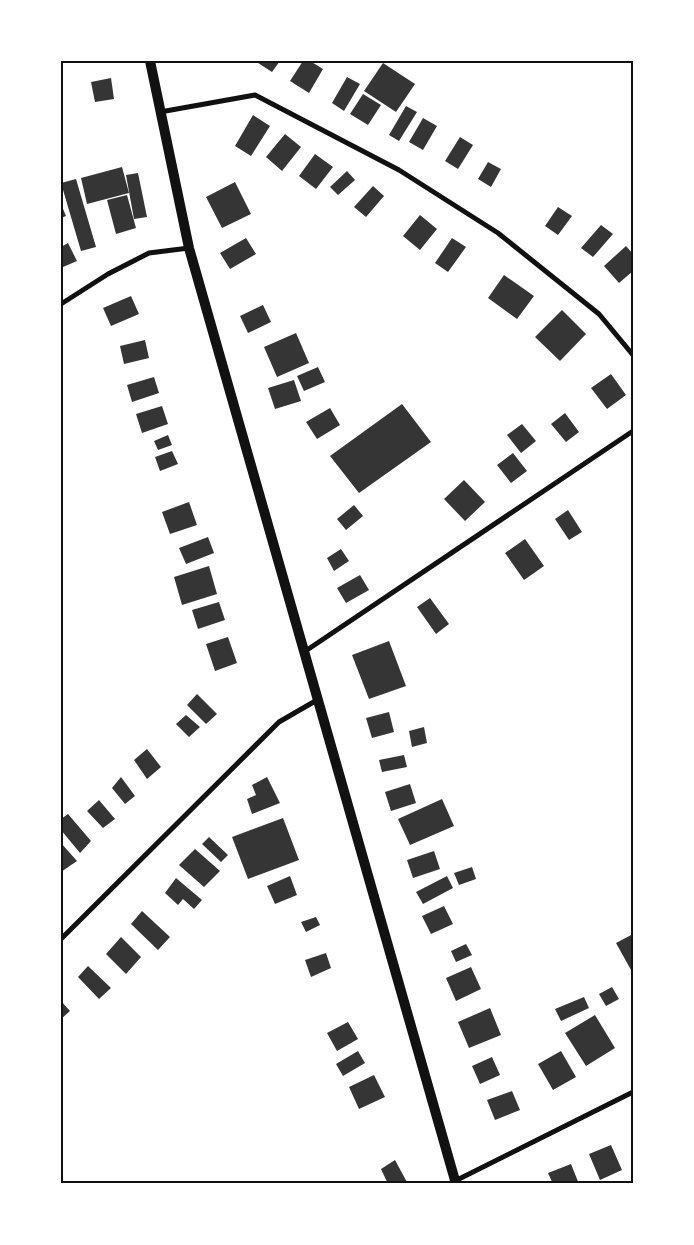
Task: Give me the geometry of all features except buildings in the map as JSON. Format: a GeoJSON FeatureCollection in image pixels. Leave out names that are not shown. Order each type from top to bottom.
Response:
{"type":"FeatureCollection","features":[{"type":"Feature","properties":{"kind":"main road"},"geometry":{"type":"LineString","coordinates":[[150,61],[189,248],[453,1182]]}},
{"type":"Feature","properties":{"kind":"street"},"geometry":{"type":"LineString","coordinates":[[160,112],[255,95],[399,170],[498,233],[599,314],[633,355]]}},
{"type":"Feature","properties":{"kind":"street"},"geometry":{"type":"LineString","coordinates":[[61,304],[108,274],[149,253],[189,248]]}},
{"type":"Feature","properties":{"kind":"street"},"geometry":{"type":"LineString","coordinates":[[304,652],[633,431]]}},
{"type":"Feature","properties":{"kind":"street"},"geometry":{"type":"LineString","coordinates":[[61,939],[279,722],[318,700]]}},
{"type":"Feature","properties":{"kind":"street"},"geometry":{"type":"LineString","coordinates":[[453,1182],[633,1092]]}}]}
